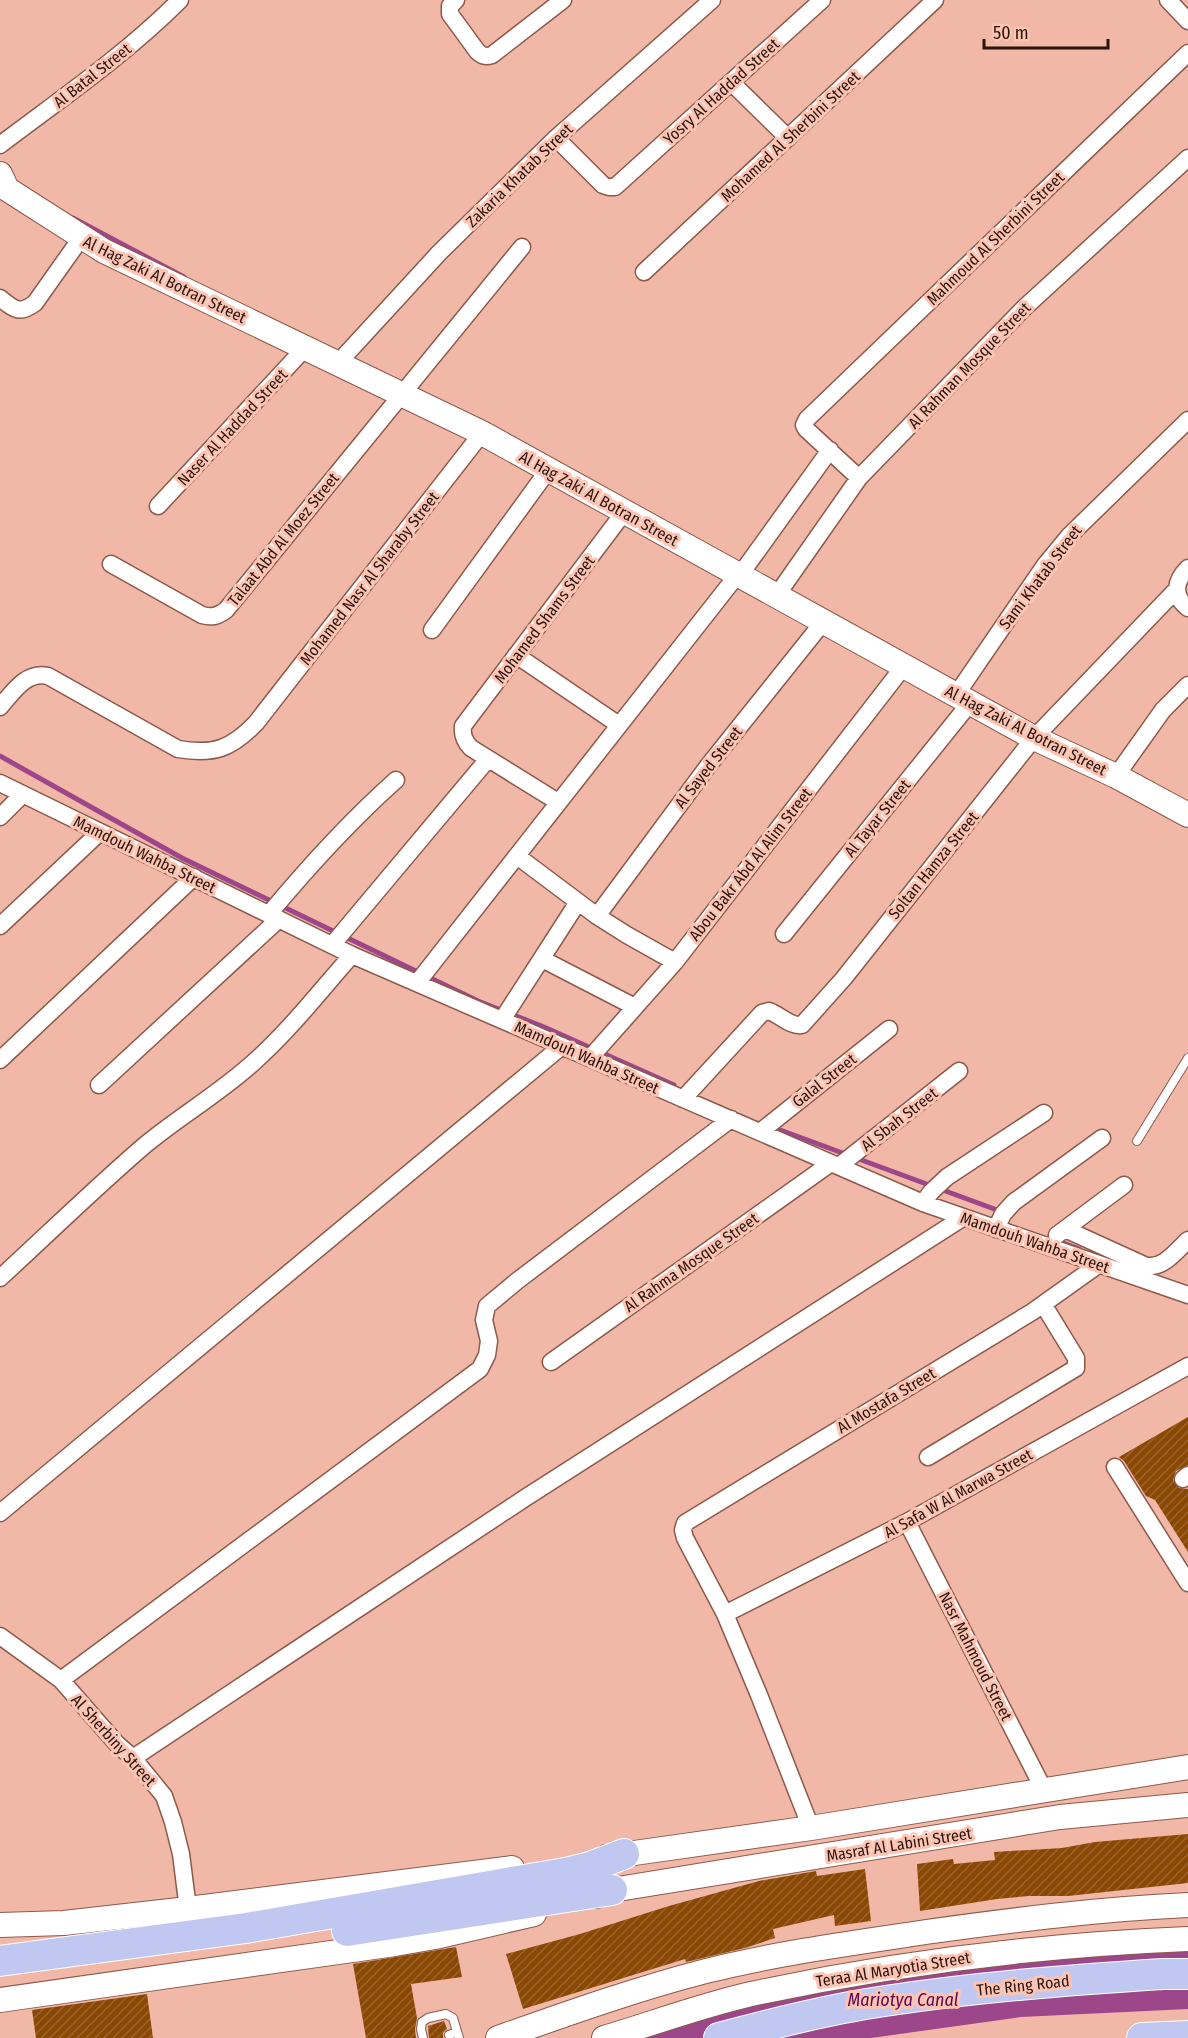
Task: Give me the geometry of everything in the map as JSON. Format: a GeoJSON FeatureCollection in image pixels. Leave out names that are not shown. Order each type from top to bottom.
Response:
{"type":"FeatureCollection","features":[{"type":"Feature","properties":{"kind":"highway"},"geometry":{"type":"LineString","coordinates":[[0,1961],[246,1928],[565,1873],[590,1867],[624,1854]]}},
{"type":"Feature","properties":{"kind":"highway"},"geometry":{"type":"LineString","coordinates":[[0,1982],[612,1890]]}},
{"type":"Feature","properties":{"kind":"highway","name":"The Ring Road"},"geometry":{"type":"LineString","coordinates":[[719,2038],[883,2001],[1035,1983],[1188,1974]]}},
{"type":"Feature","properties":{"kind":"highway"},"geometry":{"type":"LineString","coordinates":[[1142,2038],[1188,2036]]}},
{"type":"Feature","properties":{"kind":"main road","name":"Al Hag Zaki Al Botran Street"},"geometry":{"type":"LineString","coordinates":[[2,184],[81,238],[151,275],[482,433],[1034,738],[1116,776],[1188,815]]}},
{"type":"Feature","properties":{"kind":"main road","name":"Masraf Al Labini Street"},"geometry":{"type":"LineString","coordinates":[[0,1925],[64,1923],[188,1909],[624,1854],[811,1828],[1188,1767]]}},
{"type":"Feature","properties":{"kind":"main road","name":"Masraf Al Labini Street"},"geometry":{"type":"LineString","coordinates":[[0,2000],[435,1937],[527,1916],[612,1890],[1060,1817],[1188,1805]]}},
{"type":"Feature","properties":{"kind":"main road"},"geometry":{"type":"LineString","coordinates":[[498,2038],[656,1985],[754,1960],[843,1944],[1029,1918],[1188,1905]]}},
{"type":"Feature","properties":{"kind":"main road"},"geometry":{"type":"LineString","coordinates":[[1144,1907],[1146,1941]]}},
{"type":"Feature","properties":{"kind":"main road","name":"Teraa Al Maryotia Street"},"geometry":{"type":"LineString","coordinates":[[604,2038],[745,1996],[878,1969],[1021,1950],[1188,1939]]}},
{"type":"Feature","properties":{"kind":"street","name":"Al Batal Street"},"geometry":{"type":"LineString","coordinates":[[0,145],[102,70],[180,0]]}},
{"type":"Feature","properties":{"kind":"street"},"geometry":{"type":"LineString","coordinates":[[454,1],[449,10],[450,14],[477,51],[486,57],[492,55],[563,0]]}},
{"type":"Feature","properties":{"kind":"street","name":"Zakaria Khatab Street"},"geometry":{"type":"LineString","coordinates":[[338,363],[439,253],[556,138],[712,0]]}},
{"type":"Feature","properties":{"kind":"street","name":"Yosry Al Haddad Street"},"geometry":{"type":"LineString","coordinates":[[556,138],[603,185],[609,188],[615,187],[822,0]]}},
{"type":"Feature","properties":{"kind":"street","name":"Mohamed Al Sherbini Street"},"geometry":{"type":"LineString","coordinates":[[644,272],[935,0]]}},
{"type":"Feature","properties":{"kind":"street"},"geometry":{"type":"LineString","coordinates":[[1168,0],[1187,18]]}},
{"type":"Feature","properties":{"kind":"street","name":"Mahmoud Al Sherbini Street"},"geometry":{"type":"LineString","coordinates":[[830,450],[806,429],[804,425],[807,419],[1188,52]]}},
{"type":"Feature","properties":{"kind":"street"},"geometry":{"type":"LineString","coordinates":[[732,82],[788,138]]}},
{"type":"Feature","properties":{"kind":"street","name":"Al Rahman Mosque Street"},"geometry":{"type":"LineString","coordinates":[[777,595],[859,478],[1024,308],[1188,158]]}},
{"type":"Feature","properties":{"kind":"street"},"geometry":{"type":"LineString","coordinates":[[0,298],[13,308],[27,309],[35,303],[81,238]]}},
{"type":"Feature","properties":{"kind":"street"},"geometry":{"type":"LineString","coordinates":[[400,394],[522,247]]}},
{"type":"Feature","properties":{"kind":"street","name":"Naser Al Haddad Street"},"geometry":{"type":"LineString","coordinates":[[158,506],[306,347]]}},
{"type":"Feature","properties":{"kind":"street","name":"Talaat Abd Al Moez Street"},"geometry":{"type":"LineString","coordinates":[[111,564],[201,615],[210,617],[219,615],[226,610],[400,394]]}},
{"type":"Feature","properties":{"kind":"street","name":"Sami Khatab Street"},"geometry":{"type":"LineString","coordinates":[[963,699],[1046,565],[1069,536],[1188,420]]}},
{"type":"Feature","properties":{"kind":"street","name":"Mohamed Nasr Al Sharaby Street"},"geometry":{"type":"LineString","coordinates":[[0,707],[27,679],[41,674],[178,749],[200,752],[222,749],[241,738],[256,723],[482,433]]}},
{"type":"Feature","properties":{"kind":"street"},"geometry":{"type":"LineString","coordinates":[[422,976],[739,574],[830,450],[859,478]]}},
{"type":"Feature","properties":{"kind":"street"},"geometry":{"type":"LineString","coordinates":[[432,630],[549,469]]}},
{"type":"Feature","properties":{"kind":"street","name":"Mohamed Shams Street"},"geometry":{"type":"LineString","coordinates":[[488,759],[465,742],[462,734],[463,726],[625,511]]}},
{"type":"Feature","properties":{"kind":"street"},"geometry":{"type":"LineString","coordinates":[[1182,577],[1181,603],[1188,608]]}},
{"type":"Feature","properties":{"kind":"street","name":"Soltan Hamza Street"},"geometry":{"type":"LineString","coordinates":[[683,1099],[762,1013],[769,1011],[793,1024],[802,1025],[844,978],[1034,738],[1182,577]]}},
{"type":"Feature","properties":{"kind":"street","name":"Al Sayed Street"},"geometry":{"type":"LineString","coordinates":[[597,916],[708,766],[824,621]]}},
{"type":"Feature","properties":{"kind":"street"},"geometry":{"type":"LineString","coordinates":[[516,655],[619,725]]}},
{"type":"Feature","properties":{"kind":"street","name":"Abou Bakr Abd Al Alim Street"},"geometry":{"type":"LineString","coordinates":[[595,1053],[675,962],[904,666]]}},
{"type":"Feature","properties":{"kind":"street"},"geometry":{"type":"LineString","coordinates":[[1116,776],[1163,710],[1188,686]]}},
{"type":"Feature","properties":{"kind":"street","name":"Al Tayar Street"},"geometry":{"type":"LineString","coordinates":[[784,934],[963,699]]}},
{"type":"Feature","properties":{"kind":"street"},"geometry":{"type":"LineString","coordinates":[[338,937],[488,759],[558,802]]}},
{"type":"Feature","properties":{"kind":"street"},"geometry":{"type":"LineString","coordinates":[[99,1085],[277,909],[331,842],[396,780]]}},
{"type":"Feature","properties":{"kind":"street","name":"Mamdouh Wahba Street"},"geometry":{"type":"LineString","coordinates":[[0,783],[194,878],[277,909],[338,937],[352,955],[422,976],[506,1014],[562,1046],[595,1053],[683,1099],[927,1197],[964,1217],[1188,1295]]}},
{"type":"Feature","properties":{"kind":"street"},"geometry":{"type":"LineString","coordinates":[[0,817],[23,794]]}},
{"type":"Feature","properties":{"kind":"street"},"geometry":{"type":"LineString","coordinates":[[0,926],[100,832]]}},
{"type":"Feature","properties":{"kind":"street"},"geometry":{"type":"LineString","coordinates":[[517,856],[597,916],[675,962]]}},
{"type":"Feature","properties":{"kind":"street"},"geometry":{"type":"LineString","coordinates":[[0,1060],[194,878]]}},
{"type":"Feature","properties":{"kind":"street"},"geometry":{"type":"LineString","coordinates":[[506,1014],[578,902]]}},
{"type":"Feature","properties":{"kind":"street"},"geometry":{"type":"LineString","coordinates":[[0,1278],[145,1145],[254,1062],[277,1040],[352,955]]}},
{"type":"Feature","properties":{"kind":"street"},"geometry":{"type":"LineString","coordinates":[[542,959],[635,1007]]}},
{"type":"Feature","properties":{"kind":"street","name":"Galal Street"},"geometry":{"type":"LineString","coordinates":[[762,1130],[889,1029]]}},
{"type":"Feature","properties":{"kind":"street"},"geometry":{"type":"LineString","coordinates":[[0,1513],[562,1046]]}},
{"type":"Feature","properties":{"kind":"street","name":"Al Sbah Street"},"geometry":{"type":"LineString","coordinates":[[839,1163],[864,1147],[959,1071]]}},
{"type":"Feature","properties":{"kind":"street"},"geometry":{"type":"LineString","coordinates":[[927,1197],[947,1177],[1044,1113]]}},
{"type":"Feature","properties":{"kind":"street"},"geometry":{"type":"LineString","coordinates":[[61,1680],[480,1368],[487,1355],[489,1341],[484,1320],[488,1306],[517,1281],[731,1119]]}},
{"type":"Feature","properties":{"kind":"street"},"geometry":{"type":"LineString","coordinates":[[996,1229],[1003,1214],[1014,1202],[1102,1138]]}},
{"type":"Feature","properties":{"kind":"street","name":"Al Rahma Mosque Street"},"geometry":{"type":"LineString","coordinates":[[551,1362],[839,1163]]}},
{"type":"Feature","properties":{"kind":"street"},"geometry":{"type":"LineString","coordinates":[[1043,1245],[1124,1185]]}},
{"type":"Feature","properties":{"kind":"street"},"geometry":{"type":"LineString","coordinates":[[133,1758],[525,1498],[964,1217]]}},
{"type":"Feature","properties":{"kind":"street"},"geometry":{"type":"LineString","coordinates":[[1065,1229],[1153,1267],[1161,1264],[1188,1240]]}},
{"type":"Feature","properties":{"kind":"street","name":"Al Mostafa Street"},"geometry":{"type":"LineString","coordinates":[[724,1614],[685,1538],[683,1530],[685,1523],[1043,1304],[1098,1265]]}},
{"type":"Feature","properties":{"kind":"street"},"geometry":{"type":"LineString","coordinates":[[928,1457],[1076,1368],[1076,1358],[1043,1304]]}},
{"type":"Feature","properties":{"kind":"street","name":"Al Safa W Al Marwa Street"},"geometry":{"type":"LineString","coordinates":[[724,1614],[907,1522],[1188,1366]]}},
{"type":"Feature","properties":{"kind":"street"},"geometry":{"type":"LineString","coordinates":[[1115,1467],[1188,1583]]}},
{"type":"Feature","properties":{"kind":"street","name":"Nasr Mahmoud Street"},"geometry":{"type":"LineString","coordinates":[[907,1522],[1044,1790]]}},
{"type":"Feature","properties":{"kind":"street"},"geometry":{"type":"LineString","coordinates":[[724,1614],[759,1695],[811,1828]]}},
{"type":"Feature","properties":{"kind":"street","name":"Al Sherbiny Street"},"geometry":{"type":"LineString","coordinates":[[0,1636],[61,1680],[117,1744],[133,1758],[164,1796],[181,1854],[188,1909]]}},
{"type":"Feature","properties":{"kind":"lane"},"geometry":{"type":"LineString","coordinates":[[1137,1141],[1188,1058]]}},
{"type":"Feature","properties":{"kind":"lane"},"geometry":{"type":"LineString","coordinates":[[423,2038],[422,2022],[428,2018],[446,2014],[453,2018],[455,2035]]}},
{"type":"Feature","properties":{"kind":"water","name":"Mariotya Canal"},"geometry":{"type":"Polygon","coordinates":[[[1188,1947],[1188,2009],[1021,2017],[871,2038],[641,2038],[777,1995],[898,1967],[1188,1947]]]}},
{"type":"Feature","properties":{"kind":"building"},"geometry":{"type":"Polygon","coordinates":[[[1188,1417],[1188,1465],[1176,1471],[1173,1480],[1179,1488],[1188,1489],[1188,1552],[1155,1500],[1146,1496],[1124,1461],[1119,1457],[1188,1417]]]}},
{"type":"Feature","properties":{"kind":"building"},"geometry":{"type":"Polygon","coordinates":[[[1188,1834],[1188,1883],[1068,1896],[997,1899],[920,1911],[917,1864],[953,1859],[954,1864],[995,1860],[994,1852],[1062,1848],[1095,1842],[1188,1834]]]}},
{"type":"Feature","properties":{"kind":"building"},"geometry":{"type":"Polygon","coordinates":[[[865,1869],[871,1921],[835,1926],[834,1915],[773,1929],[775,1938],[745,1948],[686,1962],[685,1959],[523,2009],[506,1954],[759,1881],[816,1871],[817,1876],[865,1869]]]}},
{"type":"Feature","properties":{"kind":"building"},"geometry":{"type":"Polygon","coordinates":[[[456,1947],[462,1977],[411,1984],[417,2018],[416,2038],[366,2038],[353,1964],[456,1947]]]}},
{"type":"Feature","properties":{"kind":"building"},"geometry":{"type":"Polygon","coordinates":[[[147,1994],[153,2038],[36,2038],[32,2010],[147,1994]]]}},
{"type":"Feature","properties":{"kind":"building"},"geometry":{"type":"Polygon","coordinates":[[[444,2021],[447,2029],[443,2033],[443,2038],[429,2038],[428,2026],[444,2021]]]}},
{"type":"Feature","properties":{"kind":"waterway"},"geometry":{"type":"LineString","coordinates":[[73,218],[184,277]]}},
{"type":"Feature","properties":{"kind":"waterway"},"geometry":{"type":"LineString","coordinates":[[0,756],[182,858],[478,1001],[544,1027],[674,1085]]}},
{"type":"Feature","properties":{"kind":"waterway"},"geometry":{"type":"LineString","coordinates":[[772,1127],[997,1210]]}},
{"type":"Feature","properties":{"kind":"waterway"},"geometry":{"type":"LineString","coordinates":[[1058,1241],[1079,1249]]}}]}
